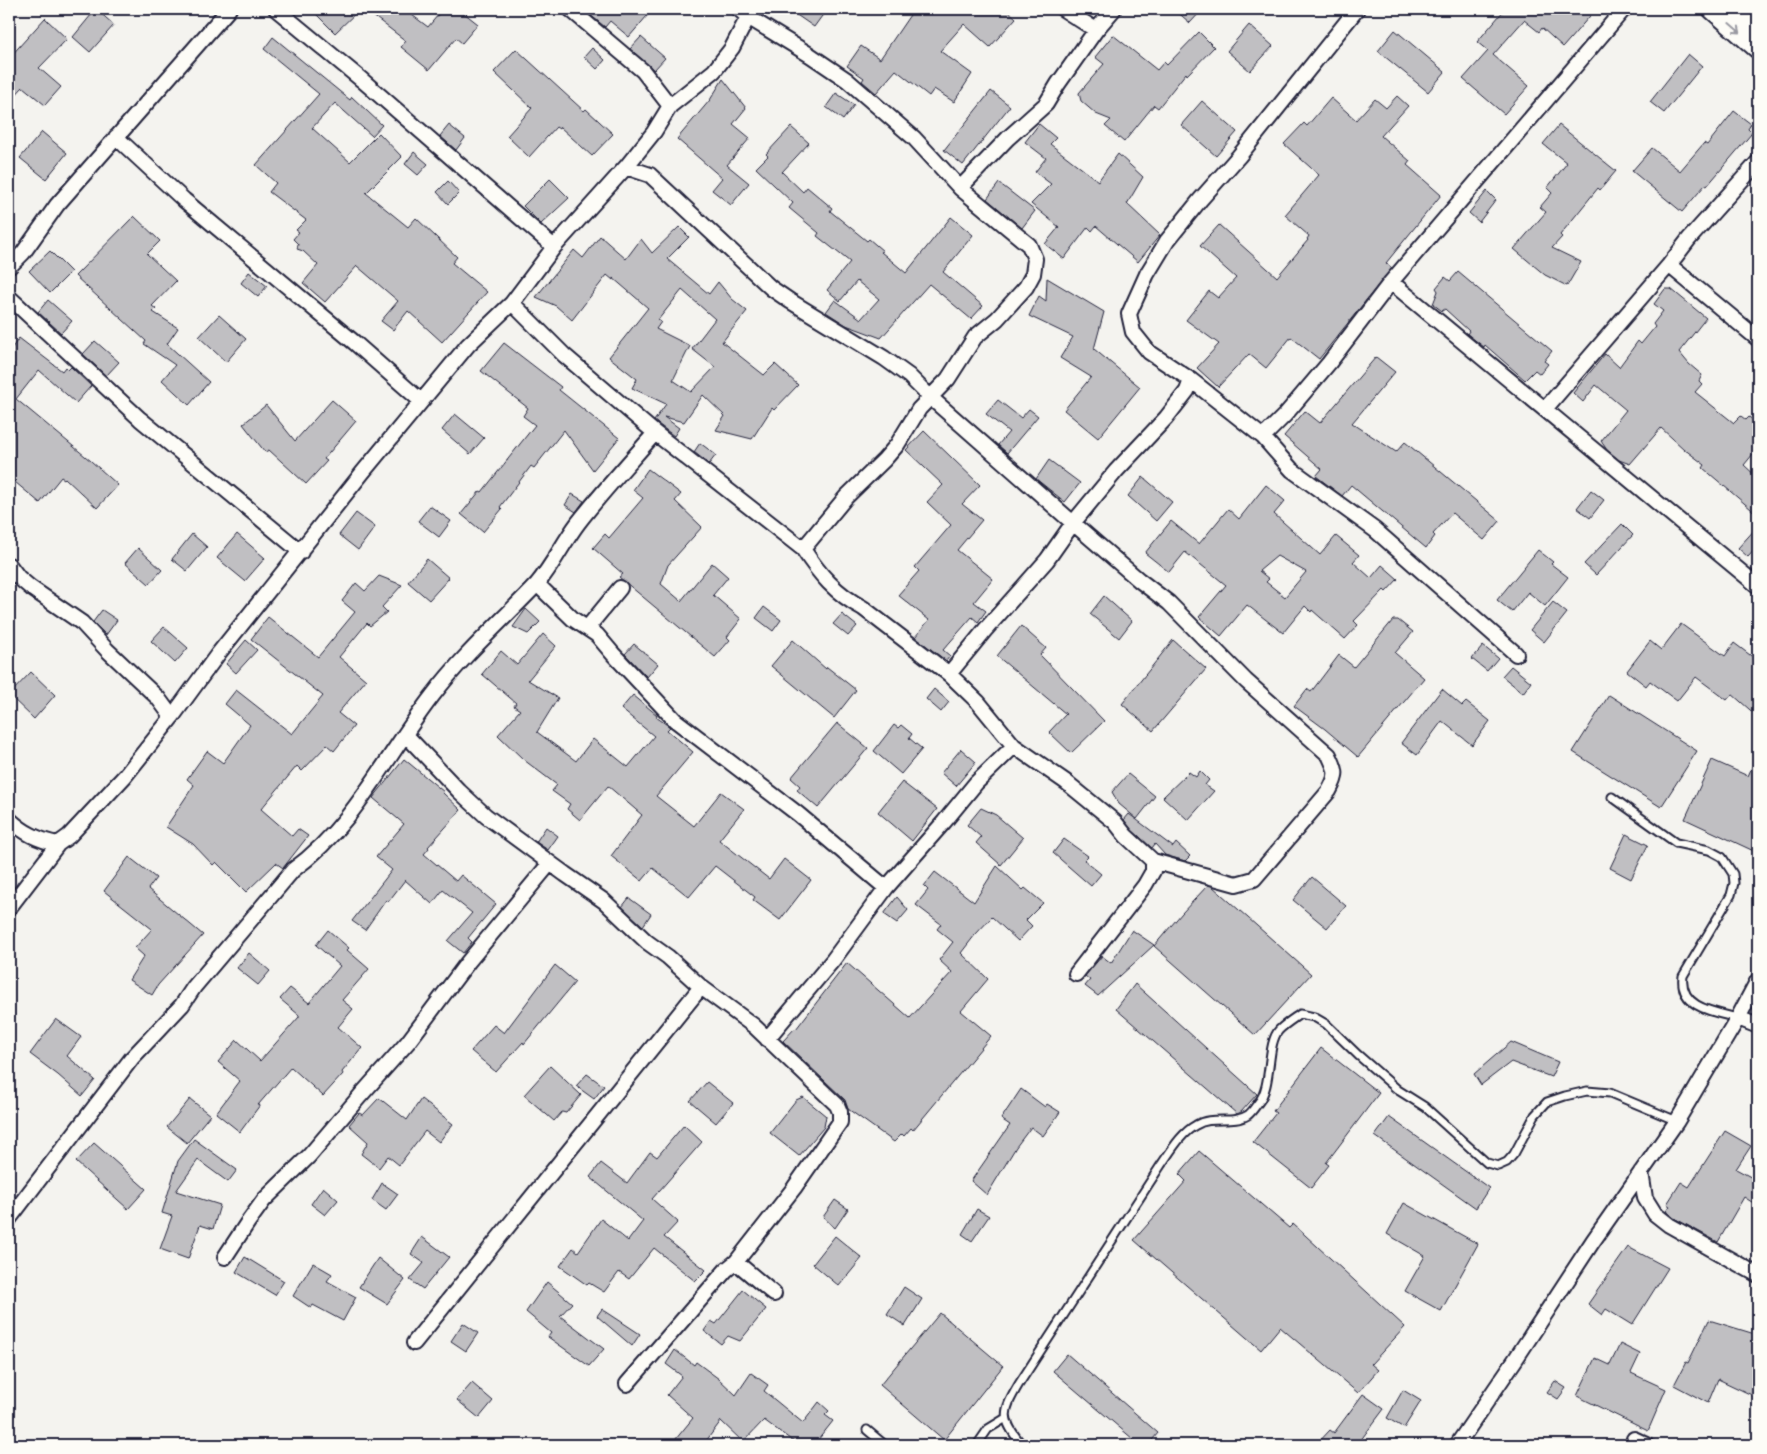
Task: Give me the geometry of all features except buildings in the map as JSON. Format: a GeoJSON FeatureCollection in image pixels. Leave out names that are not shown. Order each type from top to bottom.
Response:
{"type":"FeatureCollection","features":[{"type":"Feature","properties":{"kind":"main road"},"geometry":{"type":"LineString","coordinates":[[1713,9],[1758,48]]}},
{"type":"Feature","properties":{"kind":"main road"},"geometry":{"type":"LineString","coordinates":[[1734,9],[1758,30]]}},
{"type":"Feature","properties":{"kind":"street"},"geometry":{"type":"LineString","coordinates":[[9,268],[23,253],[57,205],[229,9]]}},
{"type":"Feature","properties":{"kind":"street"},"geometry":{"type":"LineString","coordinates":[[276,9],[362,80],[554,247]]}},
{"type":"Feature","properties":{"kind":"street"},"geometry":{"type":"LineString","coordinates":[[570,9],[643,71],[670,106]]}},
{"type":"Feature","properties":{"kind":"street"},"geometry":{"type":"LineString","coordinates":[[1063,9],[1096,30]]}},
{"type":"Feature","properties":{"kind":"street"},"geometry":{"type":"LineString","coordinates":[[960,188],[1008,138],[1046,104],[1096,30],[1114,9]]}},
{"type":"Feature","properties":{"kind":"street"},"geometry":{"type":"LineString","coordinates":[[1358,9],[1173,234],[1147,274],[1129,314],[1133,332],[1149,352],[1190,380],[1263,437],[1292,470],[1375,530],[1516,654]]}},
{"type":"Feature","properties":{"kind":"street"},"geometry":{"type":"LineString","coordinates":[[1263,437],[1285,415],[1323,370],[1391,282],[1624,9]]}},
{"type":"Feature","properties":{"kind":"street"},"geometry":{"type":"LineString","coordinates":[[9,908],[58,844],[69,836],[125,776],[172,717],[218,654],[468,345],[512,303],[554,247],[626,167],[654,132],[670,106],[714,71],[732,48],[743,13],[847,80],[914,138],[960,188],[1029,245],[1035,259],[1033,274],[1026,287],[997,319],[975,337],[948,379],[918,410],[884,460],[846,497],[804,549]]}},
{"type":"Feature","properties":{"kind":"street"},"geometry":{"type":"LineString","coordinates":[[116,137],[184,200],[355,343],[421,401]]}},
{"type":"Feature","properties":{"kind":"street"},"geometry":{"type":"LineString","coordinates":[[1546,409],[1689,239],[1758,162]]}},
{"type":"Feature","properties":{"kind":"street"},"geometry":{"type":"LineString","coordinates":[[512,303],[564,355],[655,433],[804,549],[820,574],[835,590],[849,601],[863,608],[949,674],[978,702],[1014,746],[1073,788],[1115,822],[1126,836],[1153,861],[1236,884],[1254,879],[1329,791],[1336,778],[1335,767],[1329,755],[1246,681],[1169,603],[1073,523],[930,397],[909,376],[884,358],[771,288],[650,175],[626,167]]}},
{"type":"Feature","properties":{"kind":"street"},"geometry":{"type":"LineString","coordinates":[[1668,265],[1758,339]]}},
{"type":"Feature","properties":{"kind":"street"},"geometry":{"type":"LineString","coordinates":[[1391,282],[1758,586]]}},
{"type":"Feature","properties":{"kind":"street"},"geometry":{"type":"LineString","coordinates":[[9,297],[140,419],[301,552]]}},
{"type":"Feature","properties":{"kind":"street"},"geometry":{"type":"LineString","coordinates":[[949,674],[984,630],[1047,560],[1073,523],[1116,471],[1171,411],[1187,391],[1190,380]]}},
{"type":"Feature","properties":{"kind":"street"},"geometry":{"type":"LineString","coordinates":[[9,1219],[132,1058],[182,1005],[194,987],[293,870],[309,858],[330,837],[361,800],[405,734],[451,672],[549,570],[576,526],[605,489],[655,433]]}},
{"type":"Feature","properties":{"kind":"street"},"geometry":{"type":"LineString","coordinates":[[9,565],[18,577],[31,588],[82,623],[107,650],[158,698],[172,717]]}},
{"type":"Feature","properties":{"kind":"street"},"geometry":{"type":"LineString","coordinates":[[537,584],[574,619],[597,635],[676,720],[798,814],[886,888]]}},
{"type":"Feature","properties":{"kind":"street"},"geometry":{"type":"LineString","coordinates":[[588,627],[620,588]]}},
{"type":"Feature","properties":{"kind":"street"},"geometry":{"type":"LineString","coordinates":[[405,734],[459,792],[486,816],[604,901],[647,942],[668,957],[701,988],[754,1026],[837,1105],[840,1112],[840,1122],[794,1188],[736,1262],[714,1283],[626,1384]]}},
{"type":"Feature","properties":{"kind":"street"},"geometry":{"type":"LineString","coordinates":[[767,1039],[833,960],[886,888],[976,783],[1014,746]]}},
{"type":"Feature","properties":{"kind":"street"},"geometry":{"type":"LineString","coordinates":[[9,820],[23,831],[41,841],[58,844]]}},
{"type":"Feature","properties":{"kind":"street"},"geometry":{"type":"LineString","coordinates":[[1076,974],[1145,885],[1153,871],[1153,861]]}},
{"type":"Feature","properties":{"kind":"street"},"geometry":{"type":"LineString","coordinates":[[224,1257],[264,1200],[309,1156],[408,1042],[468,962],[550,863]]}},
{"type":"Feature","properties":{"kind":"street"},"geometry":{"type":"LineString","coordinates":[[1457,1445],[1593,1241],[1677,1121],[1738,1018],[1758,980]]}},
{"type":"Feature","properties":{"kind":"street"},"geometry":{"type":"LineString","coordinates":[[414,1343],[701,988]]}},
{"type":"Feature","properties":{"kind":"street"},"geometry":{"type":"LineString","coordinates":[[1738,1018],[1758,1026]]}},
{"type":"Feature","properties":{"kind":"street"},"geometry":{"type":"LineString","coordinates":[[1641,1172],[1645,1198],[1655,1214],[1758,1275]]}},
{"type":"Feature","properties":{"kind":"street"},"geometry":{"type":"LineString","coordinates":[[736,1262],[774,1294]]}},
{"type":"Feature","properties":{"kind":"street"},"geometry":{"type":"LineString","coordinates":[[1634,1439],[1647,1445]]}},
{"type":"Feature","properties":{"kind":"lane"},"geometry":{"type":"LineString","coordinates":[[1612,797],[1676,843],[1709,850],[1722,857],[1733,874],[1734,883],[1731,894],[1682,976],[1681,986],[1699,1008],[1738,1018]]}},
{"type":"Feature","properties":{"kind":"lane"},"geometry":{"type":"LineString","coordinates":[[1022,1445],[1010,1430],[1006,1418],[1006,1410],[1019,1384],[1161,1165],[1186,1132],[1207,1120],[1233,1120],[1248,1115],[1260,1101],[1266,1087],[1273,1046],[1278,1031],[1300,1014],[1314,1017],[1326,1024],[1398,1090],[1425,1108],[1487,1163],[1498,1166],[1507,1162],[1514,1154],[1535,1116],[1547,1102],[1587,1091],[1610,1093],[1677,1121]]}},
{"type":"Feature","properties":{"kind":"lane"},"geometry":{"type":"LineString","coordinates":[[977,1445],[988,1429],[1006,1418]]}},
{"type":"Feature","properties":{"kind":"lane"},"geometry":{"type":"LineString","coordinates":[[868,1430],[885,1445]]}}]}
